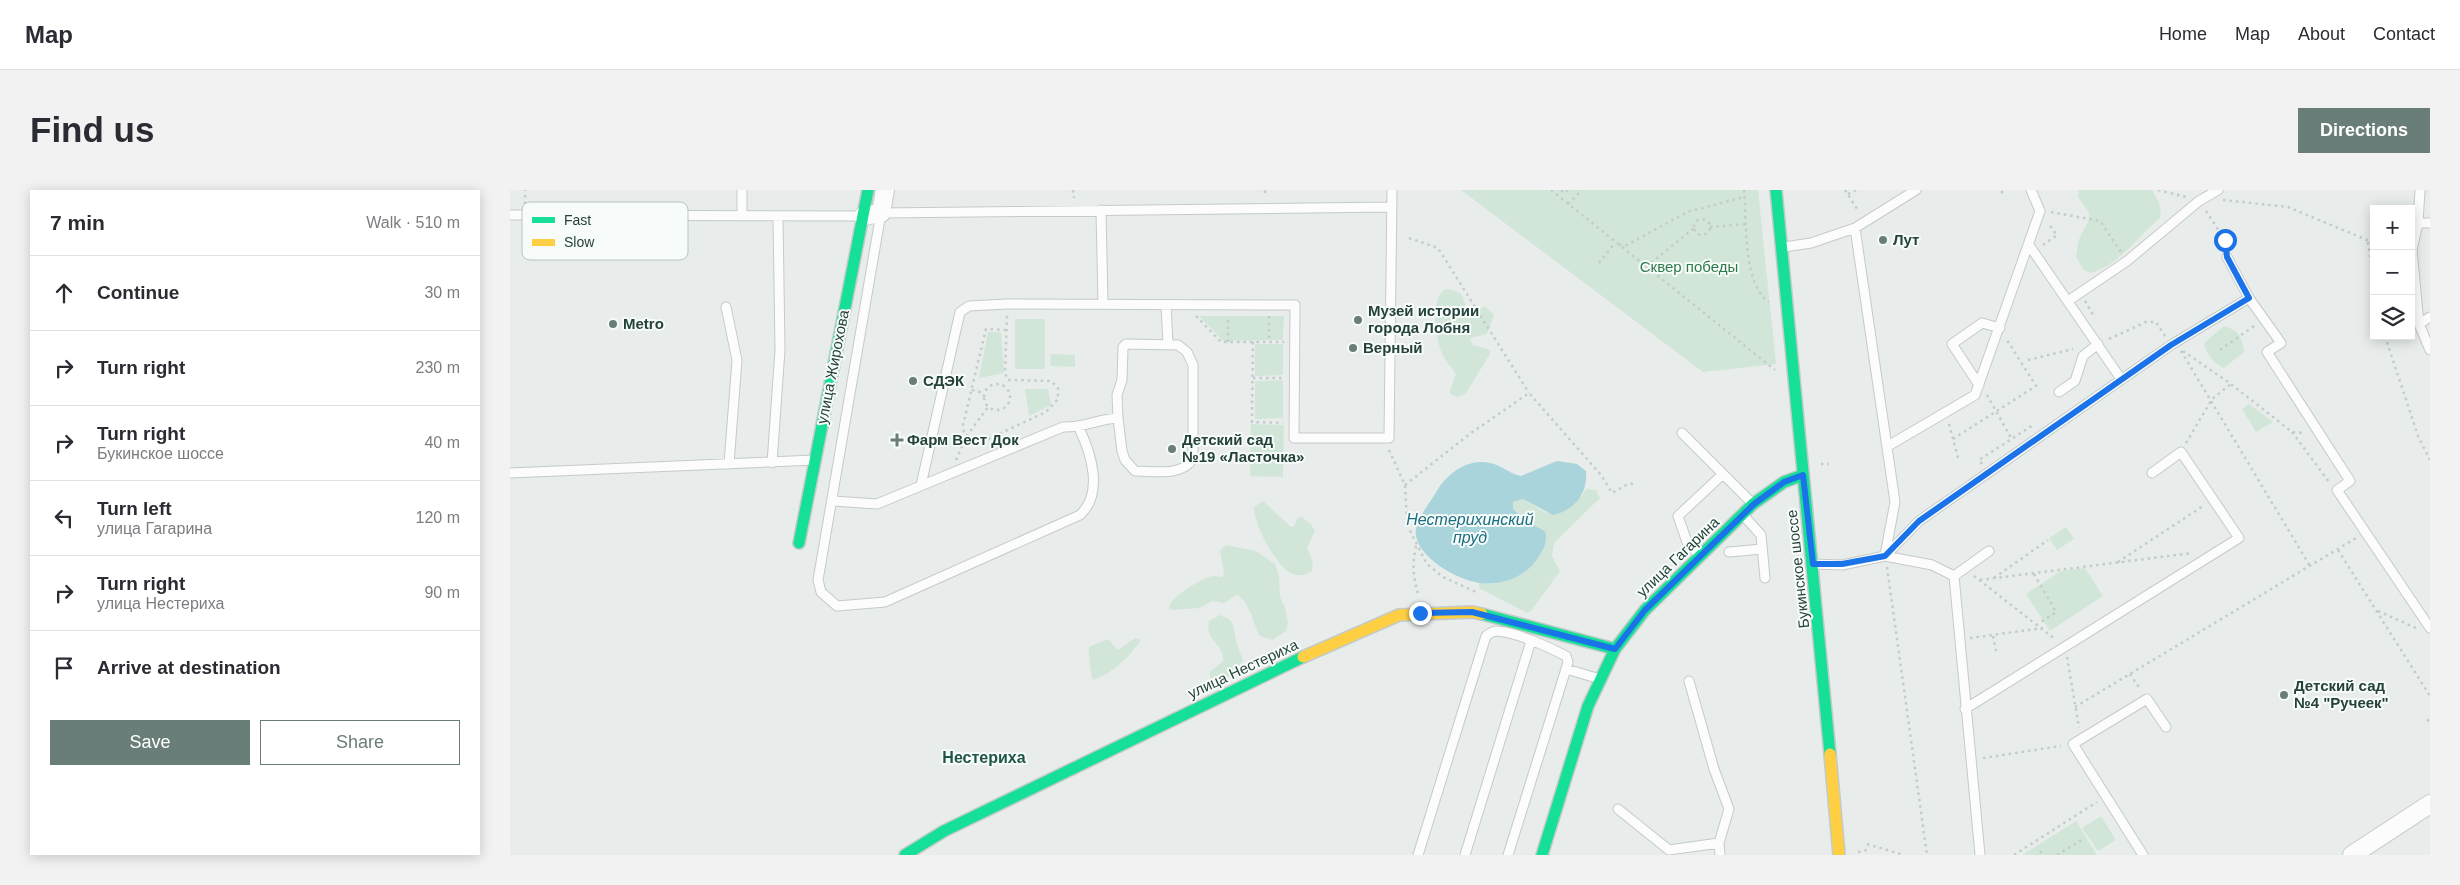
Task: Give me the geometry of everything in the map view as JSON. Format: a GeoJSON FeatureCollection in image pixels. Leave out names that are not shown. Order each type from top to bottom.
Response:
{"type":"FeatureCollection","features":[{"type":"Feature","properties":{"kind":"street","name":"улица Жирохова"},"geometry":{"type":"LineString","coordinates":[[799,543],[868,190]]}},
{"type":"Feature","properties":{"kind":"street"},"geometry":{"type":"LineString","coordinates":[[863,216],[881,212],[886,190]]}},
{"type":"Feature","properties":{"kind":"street","name":"Букинское шоссе"},"geometry":{"type":"LineString","coordinates":[[1776,190],[1840,855]]}},
{"type":"Feature","properties":{"kind":"street","name":"улица Гагарина"},"geometry":{"type":"LineString","coordinates":[[1542,855],[1588,706],[1615,649],[1645,610],[1743,514],[1784,482],[1803,475]]}},
{"type":"Feature","properties":{"kind":"street","name":"улица Нестериха"},"geometry":{"type":"LineString","coordinates":[[905,855],[962,822],[1357,632],[1399,616],[1424,612],[1472,612],[1615,649]]}},
{"type":"Feature","properties":{"kind":"street"},"geometry":{"type":"LineString","coordinates":[[2352,855],[2430,804]]}},
{"type":"Feature","properties":{"kind":"lane"},"geometry":{"type":"LineString","coordinates":[[742,190],[742,216]]}},
{"type":"Feature","properties":{"kind":"lane"},"geometry":{"type":"LineString","coordinates":[[921,485],[960,312],[969,306],[1008,304],[1295,305],[1294,438],[1389,438],[1390,207],[1392,190]]}},
{"type":"Feature","properties":{"kind":"lane"},"geometry":{"type":"LineString","coordinates":[[1781,248],[1811,243],[1854,228],[1916,190]]}},
{"type":"Feature","properties":{"kind":"lane"},"geometry":{"type":"LineString","coordinates":[[1888,446],[1975,395],[1981,387],[2040,212],[2031,190]]}},
{"type":"Feature","properties":{"kind":"lane"},"geometry":{"type":"LineString","coordinates":[[2068,301],[2127,261],[2199,201],[2218,190]]}},
{"type":"Feature","properties":{"kind":"lane"},"geometry":{"type":"LineString","coordinates":[[2420,190],[2418,223],[2412,250],[2419,324],[2430,350]]}},
{"type":"Feature","properties":{"kind":"lane"},"geometry":{"type":"LineString","coordinates":[[1079,428],[1092,461],[1093,494],[1089,507],[1080,515],[885,602],[837,606],[827,600],[821,592],[818,580],[881,212],[1390,207]]}},
{"type":"Feature","properties":{"kind":"lane"},"geometry":{"type":"LineString","coordinates":[[1101,210],[1103,304]]}},
{"type":"Feature","properties":{"kind":"lane"},"geometry":{"type":"LineString","coordinates":[[688,216],[863,216]]}},
{"type":"Feature","properties":{"kind":"lane"},"geometry":{"type":"LineString","coordinates":[[772,462],[780,350],[778,216]]}},
{"type":"Feature","properties":{"kind":"lane"},"geometry":{"type":"LineString","coordinates":[[2418,223],[2430,224]]}},
{"type":"Feature","properties":{"kind":"lane"},"geometry":{"type":"LineString","coordinates":[[1854,228],[1895,502],[1885,556]]}},
{"type":"Feature","properties":{"kind":"lane"},"geometry":{"type":"LineString","coordinates":[[2029,245],[2121,379]]}},
{"type":"Feature","properties":{"kind":"lane"},"geometry":{"type":"LineString","coordinates":[[2227,257],[2249,298],[2281,343],[2267,352],[2350,481],[2337,490],[2366,532],[2426,629]]}},
{"type":"Feature","properties":{"kind":"lane"},"geometry":{"type":"LineString","coordinates":[[1885,556],[1919,521],[2171,345],[2249,298]]}},
{"type":"Feature","properties":{"kind":"lane"},"geometry":{"type":"LineString","coordinates":[[1166,305],[1168,344]]}},
{"type":"Feature","properties":{"kind":"lane"},"geometry":{"type":"LineString","coordinates":[[726,307],[737,360],[729,464]]}},
{"type":"Feature","properties":{"kind":"lane"},"geometry":{"type":"LineString","coordinates":[[2419,324],[2430,317]]}},
{"type":"Feature","properties":{"kind":"lane"},"geometry":{"type":"LineString","coordinates":[[1981,387],[1952,344],[1982,323],[2000,328]]}},
{"type":"Feature","properties":{"kind":"lane"},"geometry":{"type":"LineString","coordinates":[[2059,392],[2075,381],[2083,356],[2097,343]]}},
{"type":"Feature","properties":{"kind":"lane"},"geometry":{"type":"LineString","coordinates":[[1168,344],[1183,348],[1193,364],[1193,458],[1190,463],[1179,470],[1135,471],[1125,460],[1122,451],[1118,418],[1117,395],[1122,380],[1124,345],[1168,344]]}},
{"type":"Feature","properties":{"kind":"lane"},"geometry":{"type":"LineString","coordinates":[[833,501],[878,504],[1063,427],[1079,428],[1102,419],[1118,418]]}},
{"type":"Feature","properties":{"kind":"lane"},"geometry":{"type":"LineString","coordinates":[[1682,434],[1754,504]]}},
{"type":"Feature","properties":{"kind":"lane"},"geometry":{"type":"LineString","coordinates":[[1965,708],[2239,538],[2181,452],[2152,473]]}},
{"type":"Feature","properties":{"kind":"lane"},"geometry":{"type":"LineString","coordinates":[[510,473],[815,460]]}},
{"type":"Feature","properties":{"kind":"lane"},"geometry":{"type":"LineString","coordinates":[[1700,557],[1687,542],[1678,516],[1723,474]]}},
{"type":"Feature","properties":{"kind":"lane"},"geometry":{"type":"LineString","coordinates":[[1743,514],[1761,535],[1765,578]]}},
{"type":"Feature","properties":{"kind":"lane"},"geometry":{"type":"LineString","coordinates":[[1728,552],[1762,549]]}},
{"type":"Feature","properties":{"kind":"lane"},"geometry":{"type":"LineString","coordinates":[[1954,576],[1988,551]]}},
{"type":"Feature","properties":{"kind":"lane"},"geometry":{"type":"LineString","coordinates":[[1813,564],[1842,564],[1885,556],[1932,565],[1954,576]]}},
{"type":"Feature","properties":{"kind":"lane"},"geometry":{"type":"LineString","coordinates":[[1954,576],[1980,855]]}},
{"type":"Feature","properties":{"kind":"lane"},"geometry":{"type":"LineString","coordinates":[[1418,855],[1486,636],[1491,632],[1498,631],[1531,641],[1566,656],[1568,662],[1508,855]]}},
{"type":"Feature","properties":{"kind":"lane"},"geometry":{"type":"LineString","coordinates":[[1464,855],[1531,641]]}},
{"type":"Feature","properties":{"kind":"lane"},"geometry":{"type":"LineString","coordinates":[[1566,669],[1601,679]]}},
{"type":"Feature","properties":{"kind":"lane"},"geometry":{"type":"LineString","coordinates":[[1689,681],[1714,770],[1729,809],[1719,843],[1720,855]]}},
{"type":"Feature","properties":{"kind":"lane"},"geometry":{"type":"LineString","coordinates":[[2144,855],[2073,744],[2147,699],[2166,727]]}},
{"type":"Feature","properties":{"kind":"lane"},"geometry":{"type":"LineString","coordinates":[[1618,810],[1669,850],[1719,843]]}},
{"type":"Feature","properties":{"kind":"path"},"geometry":{"type":"LineString","coordinates":[[1551,190],[1768,367],[1781,374]]}},
{"type":"Feature","properties":{"kind":"path"},"geometry":{"type":"LineString","coordinates":[[1562,190],[1565,193],[1568,190]]}},
{"type":"Feature","properties":{"kind":"path"},"geometry":{"type":"LineString","coordinates":[[1744,190],[1749,269],[1765,299]]}},
{"type":"Feature","properties":{"kind":"path"},"geometry":{"type":"LineString","coordinates":[[1845,190],[1866,222]]}},
{"type":"Feature","properties":{"kind":"path"},"geometry":{"type":"LineString","coordinates":[[1848,194],[1856,190]]}},
{"type":"Feature","properties":{"kind":"path"},"geometry":{"type":"LineString","coordinates":[[2001,193],[2004,190]]}},
{"type":"Feature","properties":{"kind":"path"},"geometry":{"type":"LineString","coordinates":[[2158,190],[2199,201],[2234,200],[2288,208],[2368,242],[2370,255]]}},
{"type":"Feature","properties":{"kind":"path"},"geometry":{"type":"LineString","coordinates":[[1568,204],[1580,191]]}},
{"type":"Feature","properties":{"kind":"path"},"geometry":{"type":"LineString","coordinates":[[1619,246],[1627,245],[1687,212],[1744,197]]}},
{"type":"Feature","properties":{"kind":"path"},"geometry":{"type":"LineString","coordinates":[[2199,201],[2225,240],[2227,257]]}},
{"type":"Feature","properties":{"kind":"path"},"geometry":{"type":"LineString","coordinates":[[2059,213],[2100,221],[2127,261]]}},
{"type":"Feature","properties":{"kind":"path"},"geometry":{"type":"LineString","coordinates":[[1646,267],[1694,228],[1695,224],[1702,219],[1709,223],[1710,227]]}},
{"type":"Feature","properties":{"kind":"path"},"geometry":{"type":"LineString","coordinates":[[1710,227],[1747,224]]}},
{"type":"Feature","properties":{"kind":"path"},"geometry":{"type":"LineString","coordinates":[[1694,228],[1696,232],[1703,235],[1709,231],[1710,227]]}},
{"type":"Feature","properties":{"kind":"path"},"geometry":{"type":"LineString","coordinates":[[2045,243],[2057,235]]}},
{"type":"Feature","properties":{"kind":"path"},"geometry":{"type":"LineString","coordinates":[[1409,238],[1438,248],[1529,394],[1600,475],[1612,493],[1626,485],[1636,483]]}},
{"type":"Feature","properties":{"kind":"path"},"geometry":{"type":"LineString","coordinates":[[1599,264],[1615,242]]}},
{"type":"Feature","properties":{"kind":"path"},"geometry":{"type":"LineString","coordinates":[[2080,294],[2099,324]]}},
{"type":"Feature","properties":{"kind":"path"},"geometry":{"type":"LineString","coordinates":[[1005,386],[1008,380],[1005,373],[1008,304]]}},
{"type":"Feature","properties":{"kind":"path"},"geometry":{"type":"LineString","coordinates":[[1184,305],[1221,342],[1295,342]]}},
{"type":"Feature","properties":{"kind":"path"},"geometry":{"type":"LineString","coordinates":[[1228,316],[1228,342]]}},
{"type":"Feature","properties":{"kind":"path"},"geometry":{"type":"LineString","coordinates":[[1268,316],[1268,342]]}},
{"type":"Feature","properties":{"kind":"path"},"geometry":{"type":"LineString","coordinates":[[2220,350],[2264,319]]}},
{"type":"Feature","properties":{"kind":"path"},"geometry":{"type":"LineString","coordinates":[[2104,332],[2108,339],[2146,322],[2156,322],[2171,345],[2231,384],[2292,432],[2324,477],[2337,490]]}},
{"type":"Feature","properties":{"kind":"path"},"geometry":{"type":"LineString","coordinates":[[1953,439],[2036,386],[2000,328]]}},
{"type":"Feature","properties":{"kind":"path"},"geometry":{"type":"LineString","coordinates":[[1006,330],[986,330],[963,425],[966,437],[971,442],[978,444],[1046,412],[1058,399],[1058,388],[1051,381],[1008,380]]}},
{"type":"Feature","properties":{"kind":"path"},"geometry":{"type":"LineString","coordinates":[[2386,340],[2418,436],[2430,460]]}},
{"type":"Feature","properties":{"kind":"path"},"geometry":{"type":"LineString","coordinates":[[1253,342],[1252,422],[1294,423]]}},
{"type":"Feature","properties":{"kind":"path"},"geometry":{"type":"LineString","coordinates":[[2028,360],[2097,343]]}},
{"type":"Feature","properties":{"kind":"path"},"geometry":{"type":"LineString","coordinates":[[2181,350],[2310,566]]}},
{"type":"Feature","properties":{"kind":"path"},"geometry":{"type":"LineString","coordinates":[[1253,378],[1295,378]]}},
{"type":"Feature","properties":{"kind":"path"},"geometry":{"type":"LineString","coordinates":[[1000,384],[1005,386],[1011,399],[1006,408],[997,411],[988,407],[984,393],[990,386],[1000,384]]}},
{"type":"Feature","properties":{"kind":"path"},"geometry":{"type":"LineString","coordinates":[[2188,440],[2212,399],[2231,384]]}},
{"type":"Feature","properties":{"kind":"path"},"geometry":{"type":"LineString","coordinates":[[1981,387],[2012,438],[2018,452]]}},
{"type":"Feature","properties":{"kind":"path"},"geometry":{"type":"LineString","coordinates":[[972,390],[984,393]]}},
{"type":"Feature","properties":{"kind":"path"},"geometry":{"type":"LineString","coordinates":[[1404,485],[1471,433],[1529,394]]}},
{"type":"Feature","properties":{"kind":"path"},"geometry":{"type":"LineString","coordinates":[[954,471],[958,453],[966,437],[988,407]]}},
{"type":"Feature","properties":{"kind":"path"},"geometry":{"type":"LineString","coordinates":[[1946,412],[1958,458]]}},
{"type":"Feature","properties":{"kind":"path"},"geometry":{"type":"LineString","coordinates":[[1987,473],[1979,460],[2033,425]]}},
{"type":"Feature","properties":{"kind":"path"},"geometry":{"type":"LineString","coordinates":[[2292,432],[2321,435]]}},
{"type":"Feature","properties":{"kind":"path"},"geometry":{"type":"LineString","coordinates":[[1389,438],[1390,453],[1404,485],[1407,521],[1416,545],[1433,571],[1480,593]]}},
{"type":"Feature","properties":{"kind":"path"},"geometry":{"type":"LineString","coordinates":[[1819,464],[1829,464]]}},
{"type":"Feature","properties":{"kind":"path"},"geometry":{"type":"LineString","coordinates":[[2116,563],[2212,499]]}},
{"type":"Feature","properties":{"kind":"path"},"geometry":{"type":"LineString","coordinates":[[2075,707],[2366,532]]}},
{"type":"Feature","properties":{"kind":"path"},"geometry":{"type":"LineString","coordinates":[[1993,578],[2048,540]]}},
{"type":"Feature","properties":{"kind":"path"},"geometry":{"type":"LineString","coordinates":[[1416,545],[1413,563],[1414,578],[1424,612]]}},
{"type":"Feature","properties":{"kind":"path"},"geometry":{"type":"LineString","coordinates":[[2338,550],[2430,696]]}},
{"type":"Feature","properties":{"kind":"path"},"geometry":{"type":"LineString","coordinates":[[1980,580],[2193,553]]}},
{"type":"Feature","properties":{"kind":"path"},"geometry":{"type":"LineString","coordinates":[[1885,556],[1928,855]]}},
{"type":"Feature","properties":{"kind":"path"},"geometry":{"type":"LineString","coordinates":[[1964,570],[2038,624],[2062,648],[2069,660],[2081,739]]}},
{"type":"Feature","properties":{"kind":"path"},"geometry":{"type":"LineString","coordinates":[[2034,574],[2056,612],[2038,624]]}},
{"type":"Feature","properties":{"kind":"path"},"geometry":{"type":"LineString","coordinates":[[2376,611],[2426,629]]}},
{"type":"Feature","properties":{"kind":"path"},"geometry":{"type":"LineString","coordinates":[[1960,639],[2043,628]]}},
{"type":"Feature","properties":{"kind":"path"},"geometry":{"type":"LineString","coordinates":[[1993,636],[1996,651]]}},
{"type":"Feature","properties":{"kind":"path"},"geometry":{"type":"LineString","coordinates":[[2130,674],[2147,699]]}},
{"type":"Feature","properties":{"kind":"path"},"geometry":{"type":"LineString","coordinates":[[1970,760],[2073,744]]}},
{"type":"Feature","properties":{"kind":"path"},"geometry":{"type":"LineString","coordinates":[[2014,855],[2106,796]]}},
{"type":"Feature","properties":{"kind":"path"},"geometry":{"type":"LineString","coordinates":[[2057,855],[2083,839]]}},
{"type":"Feature","properties":{"kind":"path"},"geometry":{"type":"LineString","coordinates":[[1867,844],[1904,855]]}},
{"type":"Feature","properties":{"kind":"path"},"geometry":{"type":"LineString","coordinates":[[2040,851],[2043,855]]}},
{"type":"Feature","properties":{"kind":"green space","name":"Сквер победы"},"geometry":{"type":"Polygon","coordinates":[[[1461,190],[1758,190],[1776,364],[1703,372],[1461,190]]]}},
{"type":"Feature","properties":{"kind":"green space"},"geometry":{"type":"Polygon","coordinates":[[[2079,190],[2152,190],[2159,203],[2160,218],[2120,257],[2091,273],[2084,270],[2076,257],[2080,238],[2089,218],[2088,211],[2078,197],[2079,190]]]}},
{"type":"Feature","properties":{"kind":"green space"},"geometry":{"type":"Polygon","coordinates":[[[1445,289],[1459,292],[1466,305],[1474,311],[1485,306],[1494,315],[1487,334],[1470,338],[1473,345],[1490,350],[1490,354],[1466,393],[1458,397],[1450,394],[1456,374],[1441,351],[1437,336],[1435,318],[1437,302],[1445,289]]]}},
{"type":"Feature","properties":{"kind":"green space"},"geometry":{"type":"Polygon","coordinates":[[[1199,316],[1284,316],[1283,340],[1223,341],[1199,316]]]}},
{"type":"Feature","properties":{"kind":"green space"},"geometry":{"type":"Polygon","coordinates":[[[1015,319],[1045,319],[1045,369],[1015,369],[1015,319]]]}},
{"type":"Feature","properties":{"kind":"green space"},"geometry":{"type":"Polygon","coordinates":[[[2224,326],[2239,335],[2244,352],[2224,368],[2211,358],[2204,343],[2224,326]]]}},
{"type":"Feature","properties":{"kind":"green space"},"geometry":{"type":"Polygon","coordinates":[[[988,332],[1001,332],[1004,373],[979,378],[988,332]]]}},
{"type":"Feature","properties":{"kind":"green space"},"geometry":{"type":"Polygon","coordinates":[[[1255,344],[1283,344],[1283,375],[1255,376],[1255,344]]]}},
{"type":"Feature","properties":{"kind":"green space"},"geometry":{"type":"Polygon","coordinates":[[[1051,354],[1075,355],[1075,367],[1050,366],[1051,354]]]}},
{"type":"Feature","properties":{"kind":"green space"},"geometry":{"type":"Polygon","coordinates":[[[1283,380],[1283,418],[1255,419],[1255,381],[1283,380]]]}},
{"type":"Feature","properties":{"kind":"green space"},"geometry":{"type":"Polygon","coordinates":[[[1025,389],[1048,389],[1051,405],[1029,416],[1025,389]]]}},
{"type":"Feature","properties":{"kind":"green space"},"geometry":{"type":"Polygon","coordinates":[[[2249,404],[2273,422],[2256,432],[2242,409],[2249,404]]]}},
{"type":"Feature","properties":{"kind":"green space"},"geometry":{"type":"Polygon","coordinates":[[[1251,424],[1284,425],[1283,477],[1250,476],[1251,424]]]}},
{"type":"Feature","properties":{"kind":"green space"},"geometry":{"type":"Polygon","coordinates":[[[1586,489],[1596,490],[1600,498],[1554,543],[1552,556],[1560,571],[1531,611],[1527,613],[1479,588],[1479,583],[1494,584],[1545,532],[1531,524],[1512,508],[1513,502],[1523,499],[1546,513],[1582,496],[1586,489]]]}},
{"type":"Feature","properties":{"kind":"green space"},"geometry":{"type":"Polygon","coordinates":[[[1263,501],[1291,527],[1294,526],[1298,518],[1302,517],[1311,524],[1315,531],[1307,548],[1313,563],[1312,571],[1301,575],[1293,574],[1280,564],[1273,555],[1257,524],[1255,514],[1254,507],[1263,501]]]}},
{"type":"Feature","properties":{"kind":"green space"},"geometry":{"type":"Polygon","coordinates":[[[2066,527],[2074,539],[2057,550],[2049,538],[2066,527]]]}},
{"type":"Feature","properties":{"kind":"green space"},"geometry":{"type":"Polygon","coordinates":[[[1226,545],[1256,551],[1275,564],[1279,576],[1280,597],[1285,607],[1288,623],[1286,631],[1272,640],[1260,636],[1248,608],[1237,595],[1224,603],[1212,601],[1199,608],[1173,610],[1169,608],[1180,594],[1195,584],[1208,577],[1221,577],[1224,575],[1220,550],[1226,545]]]}},
{"type":"Feature","properties":{"kind":"green space"},"geometry":{"type":"Polygon","coordinates":[[[2085,568],[2103,596],[2050,631],[2026,594],[2061,571],[2085,568]]]}},
{"type":"Feature","properties":{"kind":"green space"},"geometry":{"type":"Polygon","coordinates":[[[1220,615],[1231,621],[1243,660],[1234,674],[1218,681],[1210,678],[1209,675],[1223,661],[1222,655],[1221,650],[1209,633],[1208,627],[1209,621],[1220,615]]]}},
{"type":"Feature","properties":{"kind":"green space"},"geometry":{"type":"Polygon","coordinates":[[[1135,638],[1139,639],[1140,642],[1124,660],[1108,673],[1093,680],[1089,647],[1108,639],[1118,650],[1135,638]]]}},
{"type":"Feature","properties":{"kind":"green space"},"geometry":{"type":"Polygon","coordinates":[[[2101,816],[2116,840],[2098,851],[2082,828],[2101,816]]]}},
{"type":"Feature","properties":{"kind":"green space"},"geometry":{"type":"Polygon","coordinates":[[[2076,821],[2097,855],[2022,855],[2076,821]]]}},
{"type":"Feature","properties":{"kind":"water","name":"Нестерихинский пруд"},"geometry":{"type":"Polygon","coordinates":[[[1557,461],[1577,464],[1586,471],[1585,486],[1574,505],[1561,513],[1553,515],[1523,499],[1513,502],[1513,509],[1531,524],[1545,531],[1546,535],[1544,546],[1539,556],[1526,571],[1512,579],[1496,583],[1488,584],[1471,581],[1459,577],[1436,564],[1420,546],[1416,535],[1417,525],[1421,516],[1438,489],[1448,477],[1460,468],[1475,463],[1490,463],[1521,476],[1557,461]]]}},
{"type":"Feature","properties":{"kind":"traffic: fast"},"geometry":{"type":"LineString","coordinates":[[799,543],[868,190]]}},
{"type":"Feature","properties":{"kind":"traffic: fast"},"geometry":{"type":"LineString","coordinates":[[1776,190],[1830,754]]}},
{"type":"Feature","properties":{"kind":"traffic: fast"},"geometry":{"type":"LineString","coordinates":[[1542,855],[1588,706],[1615,649],[1645,610],[1753,504],[1784,482],[1803,475]]}},
{"type":"Feature","properties":{"kind":"traffic: fast"},"geometry":{"type":"LineString","coordinates":[[1482,614],[1615,649]]}},
{"type":"Feature","properties":{"kind":"traffic: fast"},"geometry":{"type":"LineString","coordinates":[[905,855],[944,831],[1303,657]]}},
{"type":"Feature","properties":{"kind":"traffic: slow"},"geometry":{"type":"LineString","coordinates":[[1303,657],[1399,615],[1472,612],[1482,614]]}},
{"type":"Feature","properties":{"kind":"traffic: slow"},"geometry":{"type":"LineString","coordinates":[[1830,754],[1839,855]]}},
{"type":"Feature","properties":{"kind":"place","name":"Лут"},"geometry":{"type":"Point","coordinates":[1883,240]}},
{"type":"Feature","properties":{"kind":"place","name":"Музей истории города Лобня"},"geometry":{"type":"Point","coordinates":[1358,320]}},
{"type":"Feature","properties":{"kind":"place","name":"Metro"},"geometry":{"type":"Point","coordinates":[613,324]}},
{"type":"Feature","properties":{"kind":"place","name":"Верный"},"geometry":{"type":"Point","coordinates":[1353,348]}},
{"type":"Feature","properties":{"kind":"place","name":"СДЭК"},"geometry":{"type":"Point","coordinates":[913,381]}},
{"type":"Feature","properties":{"kind":"place","name":"Фарм Вест Док"},"geometry":{"type":"Point","coordinates":[897,440]}},
{"type":"Feature","properties":{"kind":"place","name":"Детский сад №19 «Ласточка»"},"geometry":{"type":"Point","coordinates":[1172,449]}},
{"type":"Feature","properties":{"kind":"place","name":"Детский сад №4 \"Ручеек\""},"geometry":{"type":"Point","coordinates":[2284,695]}},
{"type":"Feature","properties":{"kind":"district","name":"Нестериха"},"geometry":{"type":"Point","coordinates":[984,757]}},
{"type":"Feature","properties":{"kind":"route"},"geometry":{"type":"LineString","coordinates":[[1420,613],[1472,612],[1615,649],[1645,610],[1754,504],[1784,482],[1803,475],[1813,564],[1842,564],[1885,556],[1919,521],[2171,345],[2249,298],[2227,257],[2225,240]]}}]}
